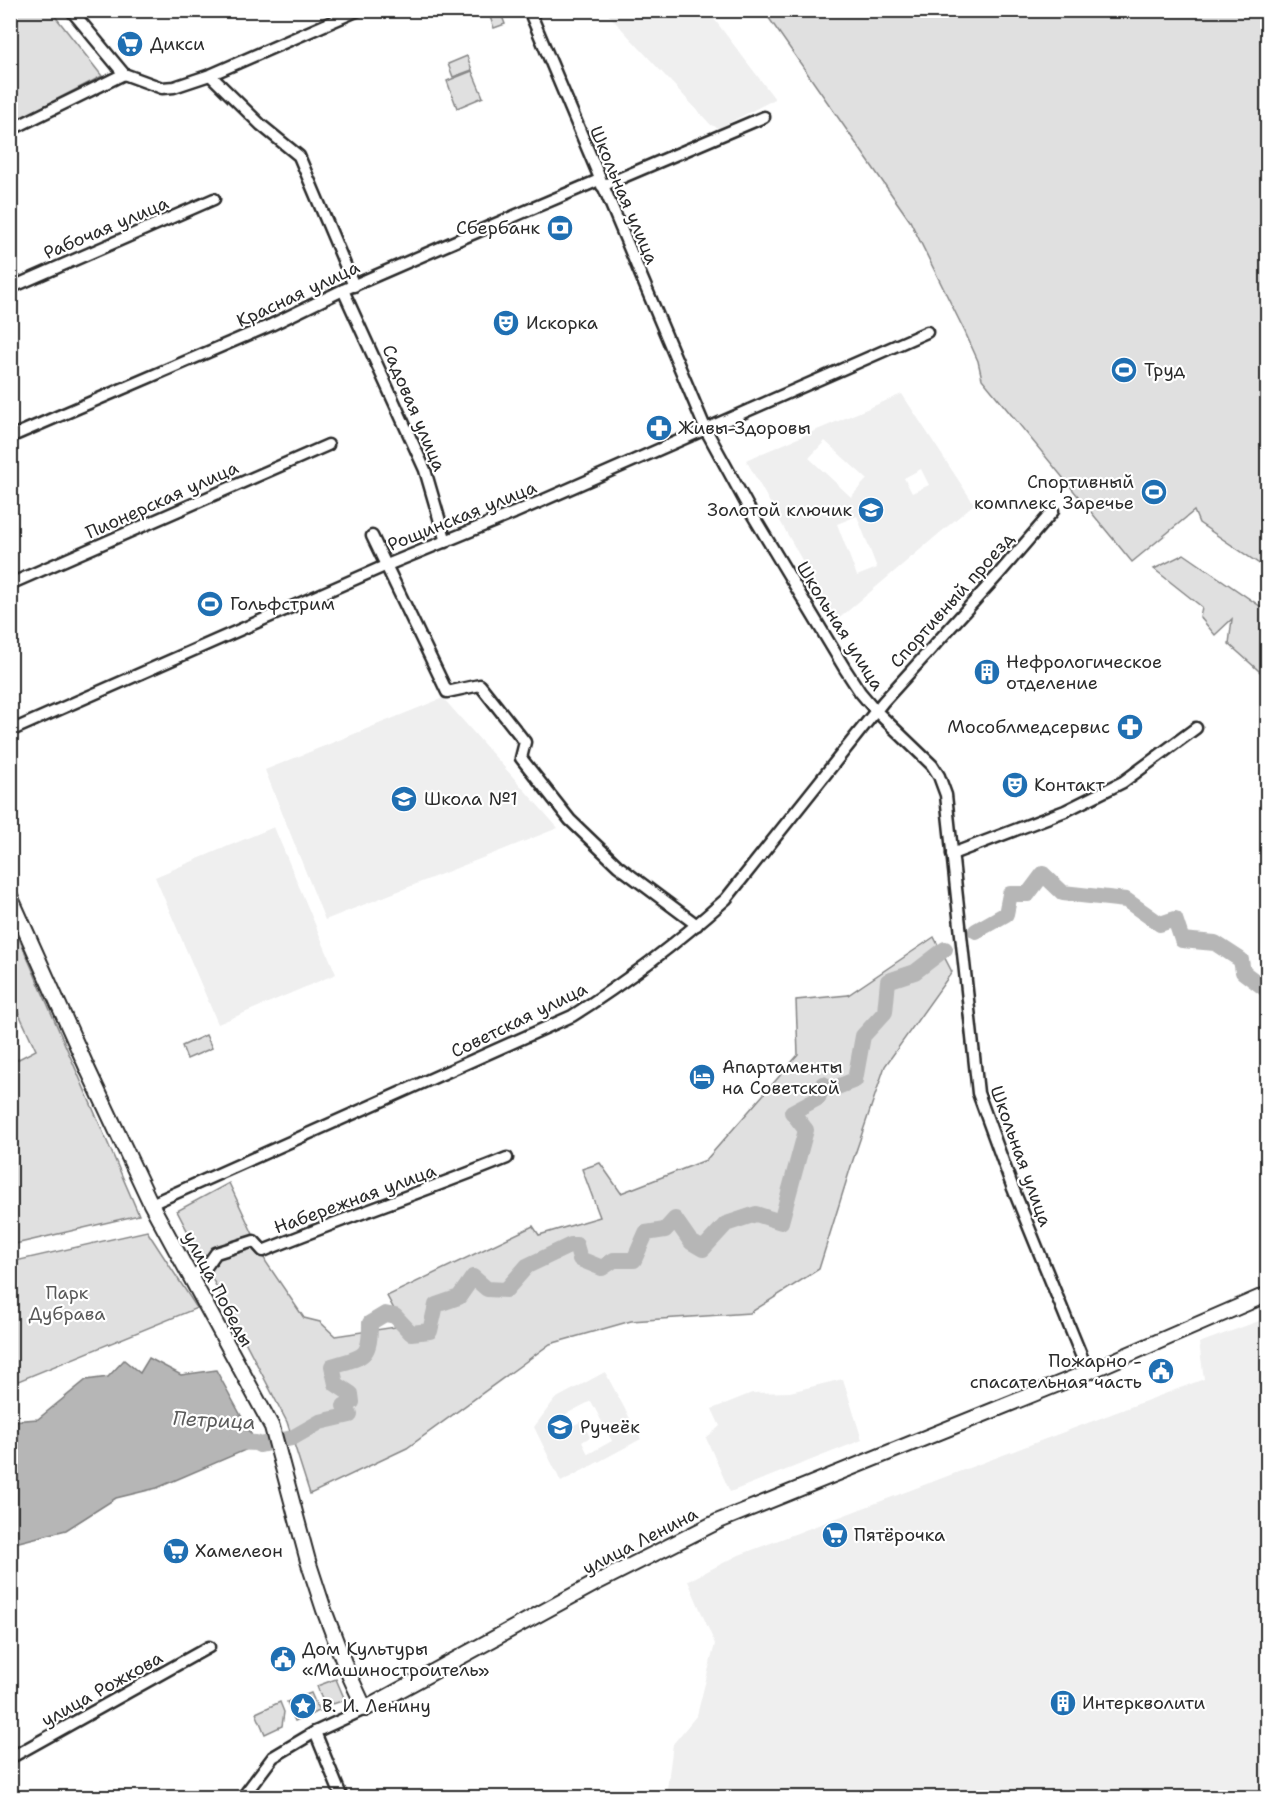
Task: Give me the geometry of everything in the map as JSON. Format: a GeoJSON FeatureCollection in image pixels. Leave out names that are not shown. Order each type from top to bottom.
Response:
{"type":"FeatureCollection","features":[{"type":"Feature","properties":{"kind":"main road","name":"улица Победы"},"geometry":{"type":"LineString","coordinates":[[10,896],[151,1204],[272,1427],[308,1561],[324,1610],[346,1668],[365,1709]]}},
{"type":"Feature","properties":{"kind":"main road","name":"улица Ленина"},"geometry":{"type":"LineString","coordinates":[[365,1709],[594,1584],[719,1521],[1088,1372],[1268,1294]]}},
{"type":"Feature","properties":{"kind":"street"},"geometry":{"type":"LineString","coordinates":[[71,10],[124,74],[162,88],[174,87],[210,75],[358,10]]}},
{"type":"Feature","properties":{"kind":"street","name":"Школьная улица"},"geometry":{"type":"LineString","coordinates":[[528,10],[706,430],[752,514],[860,692],[876,711],[932,765],[939,776],[946,795],[978,1094],[1088,1372]]}},
{"type":"Feature","properties":{"kind":"street"},"geometry":{"type":"LineString","coordinates":[[10,130],[124,74]]}},
{"type":"Feature","properties":{"kind":"street"},"geometry":{"type":"LineString","coordinates":[[210,75],[261,124],[299,156],[354,286]]}},
{"type":"Feature","properties":{"kind":"street","name":"Красная улица"},"geometry":{"type":"LineString","coordinates":[[10,437],[270,325],[343,290],[764,117]]}},
{"type":"Feature","properties":{"kind":"street","name":"Рабочая улица"},"geometry":{"type":"LineString","coordinates":[[10,288],[214,199]]}},
{"type":"Feature","properties":{"kind":"street","name":"Садовая улица"},"geometry":{"type":"LineString","coordinates":[[343,290],[425,470],[446,542]]}},
{"type":"Feature","properties":{"kind":"street","name":"Рощинская улица"},"geometry":{"type":"LineString","coordinates":[[10,730],[387,565],[446,542],[706,430],[927,332]]}},
{"type":"Feature","properties":{"kind":"street","name":"Пионерская улица"},"geometry":{"type":"LineString","coordinates":[[10,584],[328,445]]}},
{"type":"Feature","properties":{"kind":"street","name":"Спортивный проезд"},"geometry":{"type":"LineString","coordinates":[[876,711],[1053,511]]}},
{"type":"Feature","properties":{"kind":"street"},"geometry":{"type":"LineString","coordinates":[[372,536],[447,692],[480,685],[525,742],[521,758],[570,820],[618,866],[697,925]]}},
{"type":"Feature","properties":{"kind":"street","name":"Советская улица"},"geometry":{"type":"LineString","coordinates":[[151,1204],[572,1016],[606,994],[697,925],[726,899],[876,711]]}},
{"type":"Feature","properties":{"kind":"street"},"geometry":{"type":"LineString","coordinates":[[952,854],[1065,811],[1123,782],[1196,729]]}},
{"type":"Feature","properties":{"kind":"street","name":"Набережная улица"},"geometry":{"type":"LineString","coordinates":[[191,1276],[206,1267],[216,1253],[254,1241],[263,1251],[507,1158]]}},
{"type":"Feature","properties":{"kind":"street","name":"улица Рожкова"},"geometry":{"type":"LineString","coordinates":[[10,1758],[209,1647]]}},
{"type":"Feature","properties":{"kind":"street","name":"улица Ленина"},"geometry":{"type":"LineString","coordinates":[[242,1797],[273,1757],[315,1732],[365,1709]]}},
{"type":"Feature","properties":{"kind":"street"},"geometry":{"type":"LineString","coordinates":[[315,1732],[342,1797]]}},
{"type":"Feature","properties":{"kind":"shaded area"},"geometry":{"type":"Polygon","coordinates":[[[605,11],[708,11],[775,99],[719,128],[711,125],[605,11]]]}},
{"type":"Feature","properties":{"kind":"shaded area","name":"Золотой ключик"},"geometry":{"type":"Polygon","coordinates":[[[902,394],[974,504],[836,621],[746,460],[902,394]],[[825,441],[809,458],[851,497],[867,479],[825,441]],[[921,469],[904,478],[912,493],[929,485],[921,469]],[[857,516],[837,524],[857,576],[877,568],[857,516]]]}},
{"type":"Feature","properties":{"kind":"shaded area","name":"Школа №1"},"geometry":{"type":"Polygon","coordinates":[[[443,698],[558,828],[325,920],[265,770],[443,698]]]}},
{"type":"Feature","properties":{"kind":"shaded area"},"geometry":{"type":"Polygon","coordinates":[[[274,827],[336,974],[218,1024],[155,877],[274,827]]]}},
{"type":"Feature","properties":{"kind":"shaded area"},"geometry":{"type":"Polygon","coordinates":[[[1267,1318],[1267,1797],[666,1797],[673,1744],[697,1715],[715,1644],[688,1581],[739,1555],[1204,1379],[1199,1343],[1267,1318]]]}},
{"type":"Feature","properties":{"kind":"shaded area","name":"Ручеёк"},"geometry":{"type":"Polygon","coordinates":[[[605,1372],[641,1439],[561,1482],[534,1427],[555,1399],[605,1372]],[[591,1401],[566,1414],[572,1426],[582,1421],[590,1437],[582,1442],[588,1454],[612,1441],[591,1401]]]}},
{"type":"Feature","properties":{"kind":"shaded area"},"geometry":{"type":"Polygon","coordinates":[[[843,1379],[862,1440],[730,1492],[706,1438],[720,1426],[712,1409],[752,1393],[790,1392],[843,1379]]]}},
{"type":"Feature","properties":{"kind":"green space"},"geometry":{"type":"Polygon","coordinates":[[[11,10],[51,11],[102,76],[11,123],[11,10]]]}},
{"type":"Feature","properties":{"kind":"green space"},"geometry":{"type":"Polygon","coordinates":[[[500,11],[505,24],[494,28],[489,14],[500,11]]]}},
{"type":"Feature","properties":{"kind":"green space"},"geometry":{"type":"Polygon","coordinates":[[[764,11],[1267,11],[1267,569],[1199,523],[1194,511],[1132,562],[982,379],[978,361],[965,332],[910,221],[764,11]]]}},
{"type":"Feature","properties":{"kind":"green space"},"geometry":{"type":"Polygon","coordinates":[[[467,56],[472,70],[453,77],[448,64],[467,56]]]}},
{"type":"Feature","properties":{"kind":"green space"},"geometry":{"type":"Polygon","coordinates":[[[472,71],[483,97],[457,108],[447,81],[472,71]]]}},
{"type":"Feature","properties":{"kind":"green space"},"geometry":{"type":"Polygon","coordinates":[[[1184,554],[1267,611],[1267,678],[1229,644],[1232,619],[1215,635],[1200,617],[1202,607],[1154,569],[1184,554]]]}},
{"type":"Feature","properties":{"kind":"green space","name":"Парк Дубрава"},"geometry":{"type":"Polygon","coordinates":[[[11,920],[139,1215],[11,1245],[11,1063],[36,1050],[11,997],[11,920]]]}},
{"type":"Feature","properties":{"kind":"green space"},"geometry":{"type":"Polygon","coordinates":[[[934,937],[952,972],[885,1066],[819,1269],[750,1313],[631,1321],[550,1344],[407,1448],[310,1494],[287,1422],[177,1211],[229,1183],[266,1262],[304,1318],[320,1322],[335,1336],[403,1326],[387,1296],[533,1226],[539,1235],[600,1217],[582,1169],[600,1163],[621,1193],[706,1160],[798,1055],[796,1000],[848,995],[934,937]]]}},
{"type":"Feature","properties":{"kind":"green space"},"geometry":{"type":"Polygon","coordinates":[[[206,1035],[212,1048],[187,1059],[182,1046],[206,1035]]]}},
{"type":"Feature","properties":{"kind":"green space","name":"Парк Дубрава"},"geometry":{"type":"Polygon","coordinates":[[[147,1231],[197,1308],[11,1384],[11,1262],[147,1231]]]}},
{"type":"Feature","properties":{"kind":"green space"},"geometry":{"type":"Polygon","coordinates":[[[336,1679],[345,1700],[333,1704],[321,1697],[317,1686],[336,1679]]]}},
{"type":"Feature","properties":{"kind":"green space"},"geometry":{"type":"Polygon","coordinates":[[[311,1693],[319,1711],[295,1721],[287,1702],[311,1693]]]}},
{"type":"Feature","properties":{"kind":"green space"},"geometry":{"type":"Polygon","coordinates":[[[280,1702],[284,1712],[282,1726],[265,1734],[256,1713],[280,1702]]]}},
{"type":"Feature","properties":{"kind":"water"},"geometry":{"type":"Polygon","coordinates":[[[149,1358],[181,1375],[216,1370],[257,1445],[157,1488],[116,1498],[66,1530],[11,1544],[11,1421],[38,1419],[86,1380],[108,1377],[124,1360],[140,1373],[149,1358]]]}},
{"type":"Feature","properties":{"kind":"waterway","name":"Петрица"},"geometry":{"type":"LineString","coordinates":[[976,931],[1006,914],[1010,894],[1028,894],[1043,874],[1063,893],[1126,900],[1160,924],[1175,919],[1182,940],[1215,943],[1241,960],[1243,972],[1268,991]]}},
{"type":"Feature","properties":{"kind":"waterway","name":"Петрица"},"geometry":{"type":"LineString","coordinates":[[234,1442],[260,1445],[292,1438],[320,1422],[350,1415],[344,1406],[352,1402],[351,1394],[336,1384],[332,1366],[363,1354],[369,1344],[370,1323],[385,1314],[395,1316],[411,1333],[430,1331],[436,1305],[459,1297],[473,1277],[487,1289],[506,1290],[527,1266],[571,1245],[576,1245],[580,1259],[602,1268],[614,1260],[634,1260],[646,1233],[665,1230],[675,1219],[691,1242],[703,1249],[726,1224],[756,1214],[781,1222],[806,1130],[792,1112],[818,1098],[823,1084],[832,1089],[855,1080],[863,1036],[885,1012],[888,981],[915,972],[945,949]]}},
{"type":"Feature","properties":{"kind":"railway"},"geometry":{"type":"LineString","coordinates":[[1252,1798],[1268,1790]]}},
{"type":"Feature","properties":{"kind":"place","name":"Дикси"},"geometry":{"type":"Point","coordinates":[130,44]}},
{"type":"Feature","properties":{"kind":"place","name":"Сбербанк"},"geometry":{"type":"Point","coordinates":[560,228]}},
{"type":"Feature","properties":{"kind":"place","name":"Искорка"},"geometry":{"type":"Point","coordinates":[506,323]}},
{"type":"Feature","properties":{"kind":"place","name":"Труд"},"geometry":{"type":"Point","coordinates":[1124,370]}},
{"type":"Feature","properties":{"kind":"place","name":"Живы-Здоровы"},"geometry":{"type":"Point","coordinates":[659,428]}},
{"type":"Feature","properties":{"kind":"place","name":"Спортивный комплекс Заречье"},"geometry":{"type":"Point","coordinates":[1154,492]}},
{"type":"Feature","properties":{"kind":"place","name":"Золотой ключик"},"geometry":{"type":"Point","coordinates":[871,510]}},
{"type":"Feature","properties":{"kind":"place","name":"Гольфстрим"},"geometry":{"type":"Point","coordinates":[210,604]}},
{"type":"Feature","properties":{"kind":"place","name":"Нефрологическое отделение"},"geometry":{"type":"Point","coordinates":[987,672]}},
{"type":"Feature","properties":{"kind":"place","name":"Мособлмедсервис"},"geometry":{"type":"Point","coordinates":[1130,727]}},
{"type":"Feature","properties":{"kind":"place","name":"Контакт"},"geometry":{"type":"Point","coordinates":[1015,785]}},
{"type":"Feature","properties":{"kind":"place","name":"Школа №1"},"geometry":{"type":"Point","coordinates":[404,799]}},
{"type":"Feature","properties":{"kind":"place","name":"Апартаменты на Советской"},"geometry":{"type":"Point","coordinates":[702,1077]}},
{"type":"Feature","properties":{"kind":"place","name":"Пожарно - спасательная часть"},"geometry":{"type":"Point","coordinates":[1161,1371]}},
{"type":"Feature","properties":{"kind":"place","name":"Ручеёк"},"geometry":{"type":"Point","coordinates":[560,1427]}},
{"type":"Feature","properties":{"kind":"place","name":"Пятёрочка"},"geometry":{"type":"Point","coordinates":[835,1535]}},
{"type":"Feature","properties":{"kind":"place","name":"Хамелеон"},"geometry":{"type":"Point","coordinates":[176,1551]}},
{"type":"Feature","properties":{"kind":"place","name":"Дом Культуры «Машиностроитель»"},"geometry":{"type":"Point","coordinates":[283,1659]}},
{"type":"Feature","properties":{"kind":"place","name":"Интеркволити"},"geometry":{"type":"Point","coordinates":[1063,1703]}},
{"type":"Feature","properties":{"kind":"place","name":"В. И. Ленину"},"geometry":{"type":"Point","coordinates":[303,1706]}}]}
